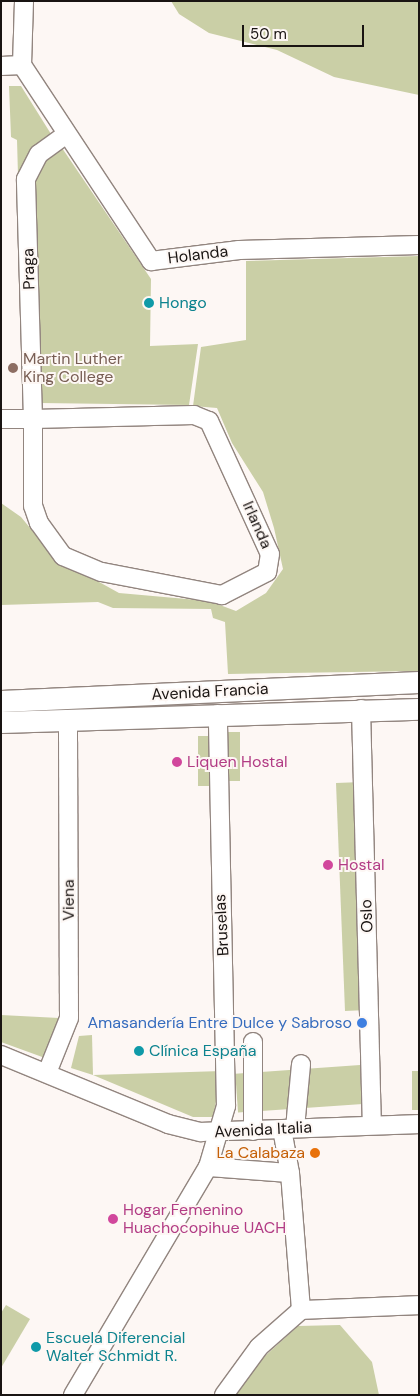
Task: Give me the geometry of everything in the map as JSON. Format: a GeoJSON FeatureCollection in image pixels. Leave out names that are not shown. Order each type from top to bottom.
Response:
{"type":"FeatureCollection","features":[{"type":"Feature","properties":{"kind":"main road","name":"Avenida Francia"},"geometry":{"type":"LineString","coordinates":[[1,701],[419,682]]}},
{"type":"Feature","properties":{"kind":"main road","name":"Avenida Francia"},"geometry":{"type":"LineString","coordinates":[[1,722],[361,709],[419,709]]}},
{"type":"Feature","properties":{"kind":"street"},"geometry":{"type":"LineString","coordinates":[[1,66],[22,65],[24,1]]}},
{"type":"Feature","properties":{"kind":"street","name":"Holanda"},"geometry":{"type":"LineString","coordinates":[[22,65],[65,135],[151,261],[239,250],[419,245]]}},
{"type":"Feature","properties":{"kind":"street","name":"Praga"},"geometry":{"type":"LineString","coordinates":[[33,419],[26,179],[39,154],[65,135]]}},
{"type":"Feature","properties":{"kind":"street","name":"Irlanda"},"geometry":{"type":"LineString","coordinates":[[1,419],[194,415],[209,421],[270,554],[267,572],[222,595],[101,572],[63,556],[45,535],[34,506],[33,419]]}},
{"type":"Feature","properties":{"kind":"street","name":"Oslo"},"geometry":{"type":"LineString","coordinates":[[361,709],[372,1123]]}},
{"type":"Feature","properties":{"kind":"street","name":"Bruselas"},"geometry":{"type":"LineString","coordinates":[[73,1395],[208,1167],[216,1134],[226,1106],[229,1074],[218,714]]}},
{"type":"Feature","properties":{"kind":"street","name":"Viena"},"geometry":{"type":"LineString","coordinates":[[47,1073],[70,1018],[68,721]]}},
{"type":"Feature","properties":{"kind":"street"},"geometry":{"type":"LineString","coordinates":[[253,1042],[253,1131]]}},
{"type":"Feature","properties":{"kind":"street","name":"Avenida Italia"},"geometry":{"type":"LineString","coordinates":[[1,1055],[168,1124],[216,1134],[372,1123],[419,1124]]}},
{"type":"Feature","properties":{"kind":"street"},"geometry":{"type":"LineString","coordinates":[[301,1064],[288,1129],[301,1310]]}},
{"type":"Feature","properties":{"kind":"street"},"geometry":{"type":"LineString","coordinates":[[208,1167],[290,1173]]}},
{"type":"Feature","properties":{"kind":"street"},"geometry":{"type":"LineString","coordinates":[[224,1395],[259,1347],[301,1310],[419,1305]]}},
{"type":"Feature","properties":{"kind":"green space"},"geometry":{"type":"Polygon","coordinates":[[[171,1],[419,1],[419,95],[334,77],[277,50],[209,33],[179,14],[171,1]]]}},
{"type":"Feature","properties":{"kind":"green space"},"geometry":{"type":"Polygon","coordinates":[[[9,86],[21,86],[51,134],[36,150],[22,317],[17,140],[11,137],[9,86]]]}},
{"type":"Feature","properties":{"kind":"green space"},"geometry":{"type":"Polygon","coordinates":[[[62,148],[151,279],[150,346],[198,344],[189,405],[40,403],[32,177],[37,164],[62,148]]]}},
{"type":"Feature","properties":{"kind":"green space"},"geometry":{"type":"Polygon","coordinates":[[[419,256],[419,671],[228,674],[225,622],[213,618],[211,609],[113,608],[98,602],[1,605],[1,503],[21,517],[54,557],[119,593],[209,601],[236,611],[266,593],[283,569],[274,528],[263,492],[232,443],[217,408],[193,406],[201,347],[246,340],[246,261],[419,256]]]}},
{"type":"Feature","properties":{"kind":"green space"},"geometry":{"type":"Polygon","coordinates":[[[228,732],[240,732],[240,781],[228,781],[228,732]]]}},
{"type":"Feature","properties":{"kind":"green space"},"geometry":{"type":"Polygon","coordinates":[[[198,736],[215,736],[215,786],[198,786],[198,736]]]}},
{"type":"Feature","properties":{"kind":"green space"},"geometry":{"type":"Polygon","coordinates":[[[362,782],[367,1010],[345,1011],[336,783],[362,782]]]}},
{"type":"Feature","properties":{"kind":"green space"},"geometry":{"type":"Polygon","coordinates":[[[1,1015],[59,1018],[45,1058],[1,1042],[1,1015]]]}},
{"type":"Feature","properties":{"kind":"green space"},"geometry":{"type":"Polygon","coordinates":[[[92,1035],[93,1075],[71,1068],[79,1036],[92,1035]]]}},
{"type":"Feature","properties":{"kind":"green space"},"geometry":{"type":"Polygon","coordinates":[[[360,1065],[363,1104],[238,1113],[235,1074],[360,1065]]]}},
{"type":"Feature","properties":{"kind":"green space"},"geometry":{"type":"Polygon","coordinates":[[[222,1071],[213,1117],[193,1117],[93,1075],[222,1071]]]}},
{"type":"Feature","properties":{"kind":"green space"},"geometry":{"type":"Polygon","coordinates":[[[412,1071],[419,1071],[419,1110],[412,1110],[412,1071]]]}},
{"type":"Feature","properties":{"kind":"green space"},"geometry":{"type":"Polygon","coordinates":[[[6,1305],[30,1319],[1,1368],[1,1313],[6,1305]]]}},
{"type":"Feature","properties":{"kind":"green space"},"geometry":{"type":"Polygon","coordinates":[[[340,1325],[372,1362],[379,1395],[235,1395],[254,1366],[298,1326],[340,1325]]]}},
{"type":"Feature","properties":{"kind":"place","name":"Hongo"},"geometry":{"type":"Point","coordinates":[149,303]}},
{"type":"Feature","properties":{"kind":"place","name":"Martin Luther King College"},"geometry":{"type":"Point","coordinates":[13,368]}},
{"type":"Feature","properties":{"kind":"place","name":"Liquen Hostal"},"geometry":{"type":"Point","coordinates":[177,762]}},
{"type":"Feature","properties":{"kind":"place","name":"Hostal"},"geometry":{"type":"Point","coordinates":[328,865]}},
{"type":"Feature","properties":{"kind":"place","name":"Amasandería Entre Dulce y Sabroso"},"geometry":{"type":"Point","coordinates":[362,1023]}},
{"type":"Feature","properties":{"kind":"place","name":"Clínica España"},"geometry":{"type":"Point","coordinates":[139,1051]}},
{"type":"Feature","properties":{"kind":"place","name":"La Calabaza"},"geometry":{"type":"Point","coordinates":[315,1153]}},
{"type":"Feature","properties":{"kind":"place","name":"Hogar Femenino Huachocopihue UACH"},"geometry":{"type":"Point","coordinates":[113,1219]}},
{"type":"Feature","properties":{"kind":"place","name":"Escuela Diferencial Walter Schmidt R."},"geometry":{"type":"Point","coordinates":[36,1347]}}]}
